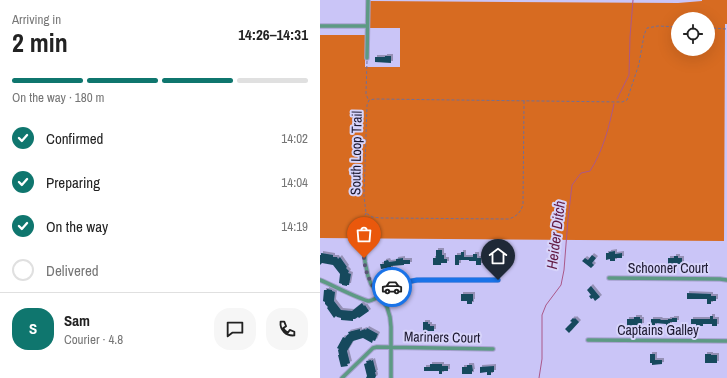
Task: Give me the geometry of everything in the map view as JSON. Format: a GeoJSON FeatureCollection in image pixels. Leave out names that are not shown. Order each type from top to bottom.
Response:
{"type":"FeatureCollection","features":[{"type":"Feature","properties":{"kind":"street"},"geometry":{"type":"LineString","coordinates":[[367,58],[368,0]]}},
{"type":"Feature","properties":{"kind":"street"},"geometry":{"type":"LineString","coordinates":[[320,26],[367,26]]}},
{"type":"Feature","properties":{"kind":"street"},"geometry":{"type":"LineString","coordinates":[[364,244],[366,271],[371,284],[390,316],[391,378]]}},
{"type":"Feature","properties":{"kind":"street","name":"Schooner Court"},"geometry":{"type":"LineString","coordinates":[[608,278],[727,280]]}},
{"type":"Feature","properties":{"kind":"street"},"geometry":{"type":"LineString","coordinates":[[320,280],[365,300],[370,300],[397,285],[412,280],[498,280]]}},
{"type":"Feature","properties":{"kind":"street","name":"Captains Galley"},"geometry":{"type":"LineString","coordinates":[[588,340],[727,341]]}},
{"type":"Feature","properties":{"kind":"street","name":"Mariners Court"},"geometry":{"type":"LineString","coordinates":[[342,378],[373,348],[493,349]]}},
{"type":"Feature","properties":{"kind":"path","name":"South Loop Trail"},"geometry":{"type":"LineString","coordinates":[[524,101],[523,205],[521,211],[516,216],[510,219],[381,218],[372,217],[366,213],[364,196],[367,105],[369,100],[375,99],[622,102],[627,100],[639,64],[644,35],[647,28],[658,26],[671,27]]}},
{"type":"Feature","properties":{"kind":"path"},"geometry":{"type":"LineString","coordinates":[[715,28],[727,29]]}},
{"type":"Feature","properties":{"kind":"path"},"geometry":{"type":"LineString","coordinates":[[367,58],[366,94],[369,100]]}},
{"type":"Feature","properties":{"kind":"path"},"geometry":{"type":"LineString","coordinates":[[364,244],[364,217],[366,213]]}},
{"type":"Feature","properties":{"kind":"shaded area"},"geometry":{"type":"Polygon","coordinates":[[[702,0],[727,0],[727,24],[725,24],[724,241],[320,238],[320,35],[365,35],[365,67],[400,67],[400,28],[370,28],[370,1],[678,3],[702,0]]]}},
{"type":"Feature","properties":{"kind":"building"},"geometry":{"type":"Polygon","coordinates":[[[391,56],[391,63],[375,62],[375,57],[391,56]]]}},
{"type":"Feature","properties":{"kind":"building"},"geometry":{"type":"Polygon","coordinates":[[[436,250],[442,250],[442,255],[444,255],[444,259],[447,259],[447,263],[433,265],[433,258],[436,258],[436,250]]]}},
{"type":"Feature","properties":{"kind":"building"},"geometry":{"type":"Polygon","coordinates":[[[615,251],[615,254],[622,253],[622,258],[615,258],[615,261],[610,261],[610,259],[606,260],[606,253],[615,251]]]}},
{"type":"Feature","properties":{"kind":"building"},"geometry":{"type":"Polygon","coordinates":[[[461,252],[464,252],[464,257],[473,257],[473,254],[477,254],[477,258],[481,258],[481,265],[476,265],[476,261],[459,260],[459,265],[455,265],[455,255],[461,255],[461,252]]]}},
{"type":"Feature","properties":{"kind":"building"},"geometry":{"type":"Polygon","coordinates":[[[321,253],[333,255],[333,257],[337,257],[338,259],[340,257],[349,271],[348,273],[351,274],[349,285],[342,285],[339,283],[340,274],[333,265],[322,263],[320,265],[321,253]]]}},
{"type":"Feature","properties":{"kind":"building"},"geometry":{"type":"Polygon","coordinates":[[[592,255],[596,258],[592,263],[594,265],[591,268],[582,261],[585,258],[588,260],[592,255]]]}},
{"type":"Feature","properties":{"kind":"building"},"geometry":{"type":"Polygon","coordinates":[[[674,256],[682,258],[682,264],[668,264],[668,258],[674,258],[674,256]]]}},
{"type":"Feature","properties":{"kind":"building"},"geometry":{"type":"Polygon","coordinates":[[[403,258],[403,260],[410,260],[410,264],[391,266],[391,269],[387,270],[387,268],[381,269],[380,264],[384,264],[384,261],[396,261],[396,259],[403,258]]]}},
{"type":"Feature","properties":{"kind":"building"},"geometry":{"type":"Polygon","coordinates":[[[591,286],[600,297],[595,301],[593,298],[591,299],[589,296],[591,295],[587,290],[591,286]]]}},
{"type":"Feature","properties":{"kind":"building"},"geometry":{"type":"Polygon","coordinates":[[[327,289],[335,292],[334,301],[341,310],[352,311],[362,303],[369,311],[359,318],[353,319],[353,321],[341,320],[341,318],[336,316],[334,318],[323,301],[324,290],[327,289]]]}},
{"type":"Feature","properties":{"kind":"building"},"geometry":{"type":"Polygon","coordinates":[[[687,293],[711,294],[711,296],[716,296],[716,301],[711,301],[711,304],[707,304],[707,299],[687,299],[687,293]]]}},
{"type":"Feature","properties":{"kind":"building"},"geometry":{"type":"Polygon","coordinates":[[[461,294],[473,294],[472,304],[467,304],[467,301],[461,301],[461,294]]]}},
{"type":"Feature","properties":{"kind":"building"},"geometry":{"type":"Polygon","coordinates":[[[710,316],[713,316],[713,319],[717,319],[717,326],[712,326],[712,324],[703,324],[703,326],[696,326],[696,324],[691,324],[691,319],[710,319],[710,316]]]}},
{"type":"Feature","properties":{"kind":"building"},"geometry":{"type":"Polygon","coordinates":[[[634,317],[640,317],[640,319],[642,319],[642,325],[627,326],[627,319],[634,319],[634,317]]]}},
{"type":"Feature","properties":{"kind":"building"},"geometry":{"type":"Polygon","coordinates":[[[573,318],[579,322],[569,333],[565,329],[572,322],[570,321],[573,318]]]}},
{"type":"Feature","properties":{"kind":"building"},"geometry":{"type":"Polygon","coordinates":[[[677,318],[677,322],[670,322],[670,326],[655,323],[655,326],[651,326],[651,319],[668,320],[677,318]]]}},
{"type":"Feature","properties":{"kind":"building"},"geometry":{"type":"Polygon","coordinates":[[[423,322],[428,322],[430,326],[434,326],[434,331],[427,331],[427,333],[423,333],[423,322]]]}},
{"type":"Feature","properties":{"kind":"building"},"geometry":{"type":"Polygon","coordinates":[[[367,328],[378,334],[375,341],[373,340],[372,343],[363,338],[353,341],[347,351],[350,363],[347,364],[348,366],[341,367],[338,355],[339,349],[337,348],[343,337],[345,338],[349,334],[348,332],[360,329],[360,331],[366,330],[367,328]]]}},
{"type":"Feature","properties":{"kind":"building"},"geometry":{"type":"Polygon","coordinates":[[[650,354],[655,354],[655,360],[662,360],[662,364],[652,365],[652,363],[650,363],[650,354]]]}},
{"type":"Feature","properties":{"kind":"building"},"geometry":{"type":"Polygon","coordinates":[[[705,354],[717,355],[717,363],[705,363],[705,354]]]}},
{"type":"Feature","properties":{"kind":"building"},"geometry":{"type":"Polygon","coordinates":[[[373,360],[376,376],[375,378],[366,378],[367,376],[364,364],[367,363],[366,361],[373,360]]]}},
{"type":"Feature","properties":{"kind":"building"},"geometry":{"type":"Polygon","coordinates":[[[430,364],[442,364],[442,366],[448,366],[448,371],[442,371],[442,374],[439,374],[439,371],[424,371],[424,367],[430,367],[430,364]]]}},
{"type":"Feature","properties":{"kind":"building"},"geometry":{"type":"Polygon","coordinates":[[[467,365],[472,365],[472,374],[462,374],[462,367],[467,367],[467,365]]]}},
{"type":"Feature","properties":{"kind":"building"},"geometry":{"type":"Polygon","coordinates":[[[494,366],[494,372],[491,372],[491,375],[487,375],[487,372],[480,373],[480,367],[494,366]]]}},
{"type":"Feature","properties":{"kind":"waterway","name":"Heider Ditch"},"geometry":{"type":"LineString","coordinates":[[617,99],[629,75],[633,0]]}},
{"type":"Feature","properties":{"kind":"waterway","name":"Heider Ditch"},"geometry":{"type":"LineString","coordinates":[[539,378],[542,359],[542,315],[546,305],[561,285],[564,270],[572,185],[581,173],[590,171],[595,163],[605,139],[614,104]]}},
{"type":"Feature","properties":{"kind":"way so far"},"geometry":{"type":"LineString","coordinates":[[364,258],[365,267],[371,284],[379,296],[392,287]]}},
{"type":"Feature","properties":{"kind":"route"},"geometry":{"type":"LineString","coordinates":[[392,287],[412,280],[498,280]]}}]}
